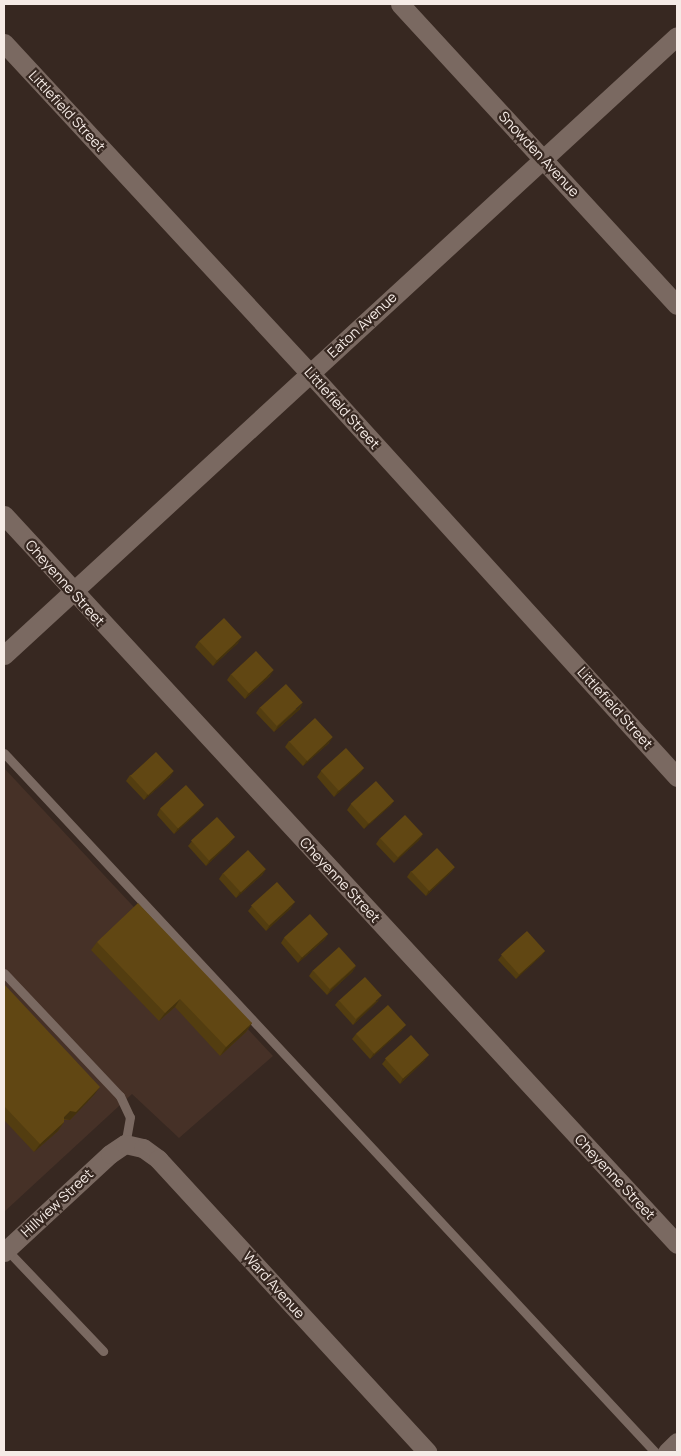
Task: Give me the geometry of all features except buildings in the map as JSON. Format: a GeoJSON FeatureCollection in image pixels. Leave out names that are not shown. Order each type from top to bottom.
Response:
{"type":"FeatureCollection","features":[{"type":"Feature","properties":{"kind":"street","name":"Snowden Avenue"},"geometry":{"type":"LineString","coordinates":[[400,4],[677,305]]}},
{"type":"Feature","properties":{"kind":"street","name":"Eaton Avenue"},"geometry":{"type":"LineString","coordinates":[[4,655],[677,36]]}},
{"type":"Feature","properties":{"kind":"street","name":"Littlefield Street"},"geometry":{"type":"LineString","coordinates":[[4,44],[310,373],[677,777]]}},
{"type":"Feature","properties":{"kind":"street","name":"Cheyenne Street"},"geometry":{"type":"LineString","coordinates":[[4,515],[73,592],[677,1244]]}},
{"type":"Feature","properties":{"kind":"street","name":"Ward Avenue"},"geometry":{"type":"LineString","coordinates":[[118,1149],[133,1144],[158,1158],[427,1452]]}},
{"type":"Feature","properties":{"kind":"street","name":"Hillview Street"},"geometry":{"type":"LineString","coordinates":[[5,1251],[118,1149]]}},
{"type":"Feature","properties":{"kind":"street"},"geometry":{"type":"LineString","coordinates":[[666,1452],[677,1442]]}},
{"type":"Feature","properties":{"kind":"lane"},"geometry":{"type":"LineString","coordinates":[[4,753],[655,1452]]}},
{"type":"Feature","properties":{"kind":"lane"},"geometry":{"type":"LineString","coordinates":[[4,973],[120,1096],[130,1117],[118,1149]]}},
{"type":"Feature","properties":{"kind":"lane"},"geometry":{"type":"LineString","coordinates":[[5,1251],[103,1351]]}},
{"type":"Feature","properties":{"kind":"shaded area"},"geometry":{"type":"Polygon","coordinates":[[[4,768],[273,1056],[179,1138],[132,1094],[4,1212],[4,768]]]}}]}
